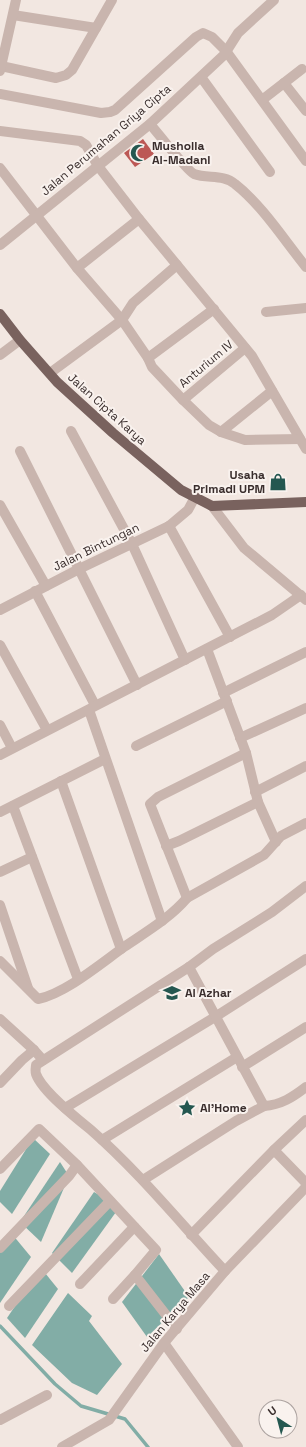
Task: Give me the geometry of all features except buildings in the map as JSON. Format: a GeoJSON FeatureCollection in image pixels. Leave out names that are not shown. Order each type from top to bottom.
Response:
{"type":"FeatureCollection","features":[{"type":"Feature","properties":{"kind":"main road","name":"Jalan Cipta Karya"},"geometry":{"type":"LineString","coordinates":[[0,314],[20,340],[57,382],[113,433],[181,490],[212,506]]}},
{"type":"Feature","properties":{"kind":"main road"},"geometry":{"type":"LineString","coordinates":[[212,506],[306,502]]}},
{"type":"Feature","properties":{"kind":"street"},"geometry":{"type":"LineString","coordinates":[[16,0],[1,69],[56,78],[66,75],[72,70],[112,0]]}},
{"type":"Feature","properties":{"kind":"street","name":"Jalan Perumahan Griya Cipta"},"geometry":{"type":"LineString","coordinates":[[0,245],[150,124],[224,55],[238,33],[274,0]]}},
{"type":"Feature","properties":{"kind":"street"},"geometry":{"type":"LineString","coordinates":[[13,15],[96,28]]}},
{"type":"Feature","properties":{"kind":"street"},"geometry":{"type":"LineString","coordinates":[[0,94],[101,113],[110,112],[115,110],[200,34],[203,33],[212,37],[226,51],[306,161]]}},
{"type":"Feature","properties":{"kind":"street"},"geometry":{"type":"LineString","coordinates":[[262,100],[302,69]]}},
{"type":"Feature","properties":{"kind":"street"},"geometry":{"type":"LineString","coordinates":[[201,77],[270,172]]}},
{"type":"Feature","properties":{"kind":"street"},"geometry":{"type":"LineString","coordinates":[[284,83],[306,111]]}},
{"type":"Feature","properties":{"kind":"street"},"geometry":{"type":"LineString","coordinates":[[150,124],[192,173],[204,177],[224,178],[234,183],[256,204],[306,267]]}},
{"type":"Feature","properties":{"kind":"street"},"geometry":{"type":"LineString","coordinates":[[0,131],[80,141],[86,145],[98,166],[139,219],[178,264],[252,356],[306,449]]}},
{"type":"Feature","properties":{"kind":"street"},"geometry":{"type":"LineString","coordinates":[[0,168],[77,268],[122,320],[148,358],[152,367],[183,400],[209,424],[221,432],[245,440],[300,439]]}},
{"type":"Feature","properties":{"kind":"street"},"geometry":{"type":"LineString","coordinates":[[77,268],[139,219]]}},
{"type":"Feature","properties":{"kind":"street"},"geometry":{"type":"LineString","coordinates":[[50,373],[122,320],[134,303],[178,264]]}},
{"type":"Feature","properties":{"kind":"street"},"geometry":{"type":"LineString","coordinates":[[266,312],[306,308]]}},
{"type":"Feature","properties":{"kind":"street"},"geometry":{"type":"LineString","coordinates":[[148,358],[214,310]]}},
{"type":"Feature","properties":{"kind":"street"},"geometry":{"type":"LineString","coordinates":[[0,355],[20,340]]}},
{"type":"Feature","properties":{"kind":"street","name":"Anturium IV"},"geometry":{"type":"LineString","coordinates":[[183,400],[245,348]]}},
{"type":"Feature","properties":{"kind":"street"},"geometry":{"type":"LineString","coordinates":[[221,432],[272,391]]}},
{"type":"Feature","properties":{"kind":"street"},"geometry":{"type":"LineString","coordinates":[[70,431],[132,544],[185,660]]}},
{"type":"Feature","properties":{"kind":"street"},"geometry":{"type":"LineString","coordinates":[[20,451],[137,684]]}},
{"type":"Feature","properties":{"kind":"street","name":"Jalan Bintungan"},"geometry":{"type":"LineString","coordinates":[[0,610],[79,569],[169,526],[188,510],[195,497]]}},
{"type":"Feature","properties":{"kind":"street"},"geometry":{"type":"LineString","coordinates":[[0,505],[46,586]]}},
{"type":"Feature","properties":{"kind":"street"},"geometry":{"type":"LineString","coordinates":[[0,754],[304,598],[244,548],[212,506]]}},
{"type":"Feature","properties":{"kind":"street"},"geometry":{"type":"LineString","coordinates":[[169,526],[230,637]]}},
{"type":"Feature","properties":{"kind":"street"},"geometry":{"type":"LineString","coordinates":[[35,591],[92,707],[105,759],[162,920]]}},
{"type":"Feature","properties":{"kind":"street"},"geometry":{"type":"LineString","coordinates":[[0,645],[47,730]]}},
{"type":"Feature","properties":{"kind":"street"},"geometry":{"type":"LineString","coordinates":[[206,649],[246,753],[258,802],[276,842]]}},
{"type":"Feature","properties":{"kind":"street"},"geometry":{"type":"LineString","coordinates":[[136,746],[306,652]]}},
{"type":"Feature","properties":{"kind":"street"},"geometry":{"type":"LineString","coordinates":[[240,738],[306,708]]}},
{"type":"Feature","properties":{"kind":"street"},"geometry":{"type":"LineString","coordinates":[[0,725],[12,748]]}},
{"type":"Feature","properties":{"kind":"street"},"geometry":{"type":"LineString","coordinates":[[187,898],[150,804],[158,797],[246,753]]}},
{"type":"Feature","properties":{"kind":"street"},"geometry":{"type":"LineString","coordinates":[[0,812],[105,759]]}},
{"type":"Feature","properties":{"kind":"street"},"geometry":{"type":"LineString","coordinates":[[255,792],[306,766]]}},
{"type":"Feature","properties":{"kind":"street"},"geometry":{"type":"LineString","coordinates":[[61,781],[122,949]]}},
{"type":"Feature","properties":{"kind":"street"},"geometry":{"type":"LineString","coordinates":[[166,846],[184,839],[258,802]]}},
{"type":"Feature","properties":{"kind":"street"},"geometry":{"type":"LineString","coordinates":[[13,806],[78,979]]}},
{"type":"Feature","properties":{"kind":"street"},"geometry":{"type":"LineString","coordinates":[[0,961],[38,999],[48,997],[78,979],[122,949],[178,909],[187,898],[264,855],[282,836],[306,823]]}},
{"type":"Feature","properties":{"kind":"street"},"geometry":{"type":"LineString","coordinates":[[0,872],[32,856]]}},
{"type":"Feature","properties":{"kind":"street"},"geometry":{"type":"LineString","coordinates":[[225,1272],[142,1180],[102,1140],[65,1108],[42,1085],[36,1073],[36,1065],[189,968],[213,949],[272,912],[306,886]]}},
{"type":"Feature","properties":{"kind":"street"},"geometry":{"type":"LineString","coordinates":[[0,905],[29,991]]}},
{"type":"Feature","properties":{"kind":"street"},"geometry":{"type":"LineString","coordinates":[[65,1108],[216,1017],[306,958]]}},
{"type":"Feature","properties":{"kind":"street"},"geometry":{"type":"LineString","coordinates":[[189,968],[264,1106]]}},
{"type":"Feature","properties":{"kind":"street"},"geometry":{"type":"LineString","coordinates":[[0,1019],[43,1060]]}},
{"type":"Feature","properties":{"kind":"street"},"geometry":{"type":"LineString","coordinates":[[242,1067],[306,1027]]}},
{"type":"Feature","properties":{"kind":"street"},"geometry":{"type":"LineString","coordinates":[[0,1083],[34,1050]]}},
{"type":"Feature","properties":{"kind":"street"},"geometry":{"type":"LineString","coordinates":[[102,1140],[237,1058]]}},
{"type":"Feature","properties":{"kind":"street"},"geometry":{"type":"LineString","coordinates":[[142,1180],[236,1121],[264,1106],[274,1106],[292,1098],[306,1087]]}},
{"type":"Feature","properties":{"kind":"street"},"geometry":{"type":"LineString","coordinates":[[191,1235],[274,1150],[306,1120]]}},
{"type":"Feature","properties":{"kind":"street"},"geometry":{"type":"LineString","coordinates":[[0,1169],[39,1129],[77,1165],[156,1250],[113,1299]]}},
{"type":"Feature","properties":{"kind":"street"},"geometry":{"type":"LineString","coordinates":[[274,1150],[306,1183]]}},
{"type":"Feature","properties":{"kind":"street"},"geometry":{"type":"LineString","coordinates":[[0,1248],[69,1176],[77,1165]]}},
{"type":"Feature","properties":{"kind":"street","name":"Jalan Karya Masa"},"geometry":{"type":"LineString","coordinates":[[62,1447],[109,1420],[164,1343],[225,1272],[306,1187]]}},
{"type":"Feature","properties":{"kind":"street"},"geometry":{"type":"LineString","coordinates":[[9,1306],[110,1201]]}},
{"type":"Feature","properties":{"kind":"street"},"geometry":{"type":"LineString","coordinates":[[80,1284],[134,1227]]}},
{"type":"Feature","properties":{"kind":"street"},"geometry":{"type":"LineString","coordinates":[[135,1275],[177,1328]]}},
{"type":"Feature","properties":{"kind":"street"},"geometry":{"type":"LineString","coordinates":[[164,1343],[238,1447]]}},
{"type":"Feature","properties":{"kind":"street"},"geometry":{"type":"LineString","coordinates":[[0,1420],[47,1395]]}},
{"type":"Feature","properties":{"kind":"water"},"geometry":{"type":"Polygon","coordinates":[[[33,1138],[50,1154],[12,1214],[0,1202],[0,1191],[33,1138]]]}},
{"type":"Feature","properties":{"kind":"water"},"geometry":{"type":"Polygon","coordinates":[[[60,1162],[69,1176],[41,1242],[20,1222],[60,1162]]]}},
{"type":"Feature","properties":{"kind":"water"},"geometry":{"type":"Polygon","coordinates":[[[94,1192],[110,1201],[116,1212],[72,1273],[52,1253],[94,1192]]]}},
{"type":"Feature","properties":{"kind":"water"},"geometry":{"type":"Polygon","coordinates":[[[12,1234],[31,1257],[0,1303],[0,1252],[12,1234]]]}},
{"type":"Feature","properties":{"kind":"water"},"geometry":{"type":"Polygon","coordinates":[[[159,1254],[189,1297],[147,1337],[122,1302],[159,1254]]]}},
{"type":"Feature","properties":{"kind":"water"},"geometry":{"type":"Polygon","coordinates":[[[41,1268],[58,1289],[25,1338],[7,1318],[41,1268]]]}},
{"type":"Feature","properties":{"kind":"water"},"geometry":{"type":"Polygon","coordinates":[[[68,1293],[92,1316],[89,1321],[122,1364],[97,1395],[72,1383],[32,1345],[68,1293]]]}},
{"type":"Feature","properties":{"kind":"waterway"},"geometry":{"type":"LineString","coordinates":[[0,1326],[55,1384],[81,1406],[125,1419],[148,1447]]}},
{"type":"Feature","properties":{"kind":"place","name":"Musholla Al-Madani"},"geometry":{"type":"Point","coordinates":[139,153]}},
{"type":"Feature","properties":{"kind":"place","name":"Usaha Primadi UPM"},"geometry":{"type":"Point","coordinates":[278,482]}},
{"type":"Feature","properties":{"kind":"place","name":"Al Azhar"},"geometry":{"type":"Point","coordinates":[172,993]}},
{"type":"Feature","properties":{"kind":"place","name":"Ai'Home"},"geometry":{"type":"Point","coordinates":[187,1108]}}]}
